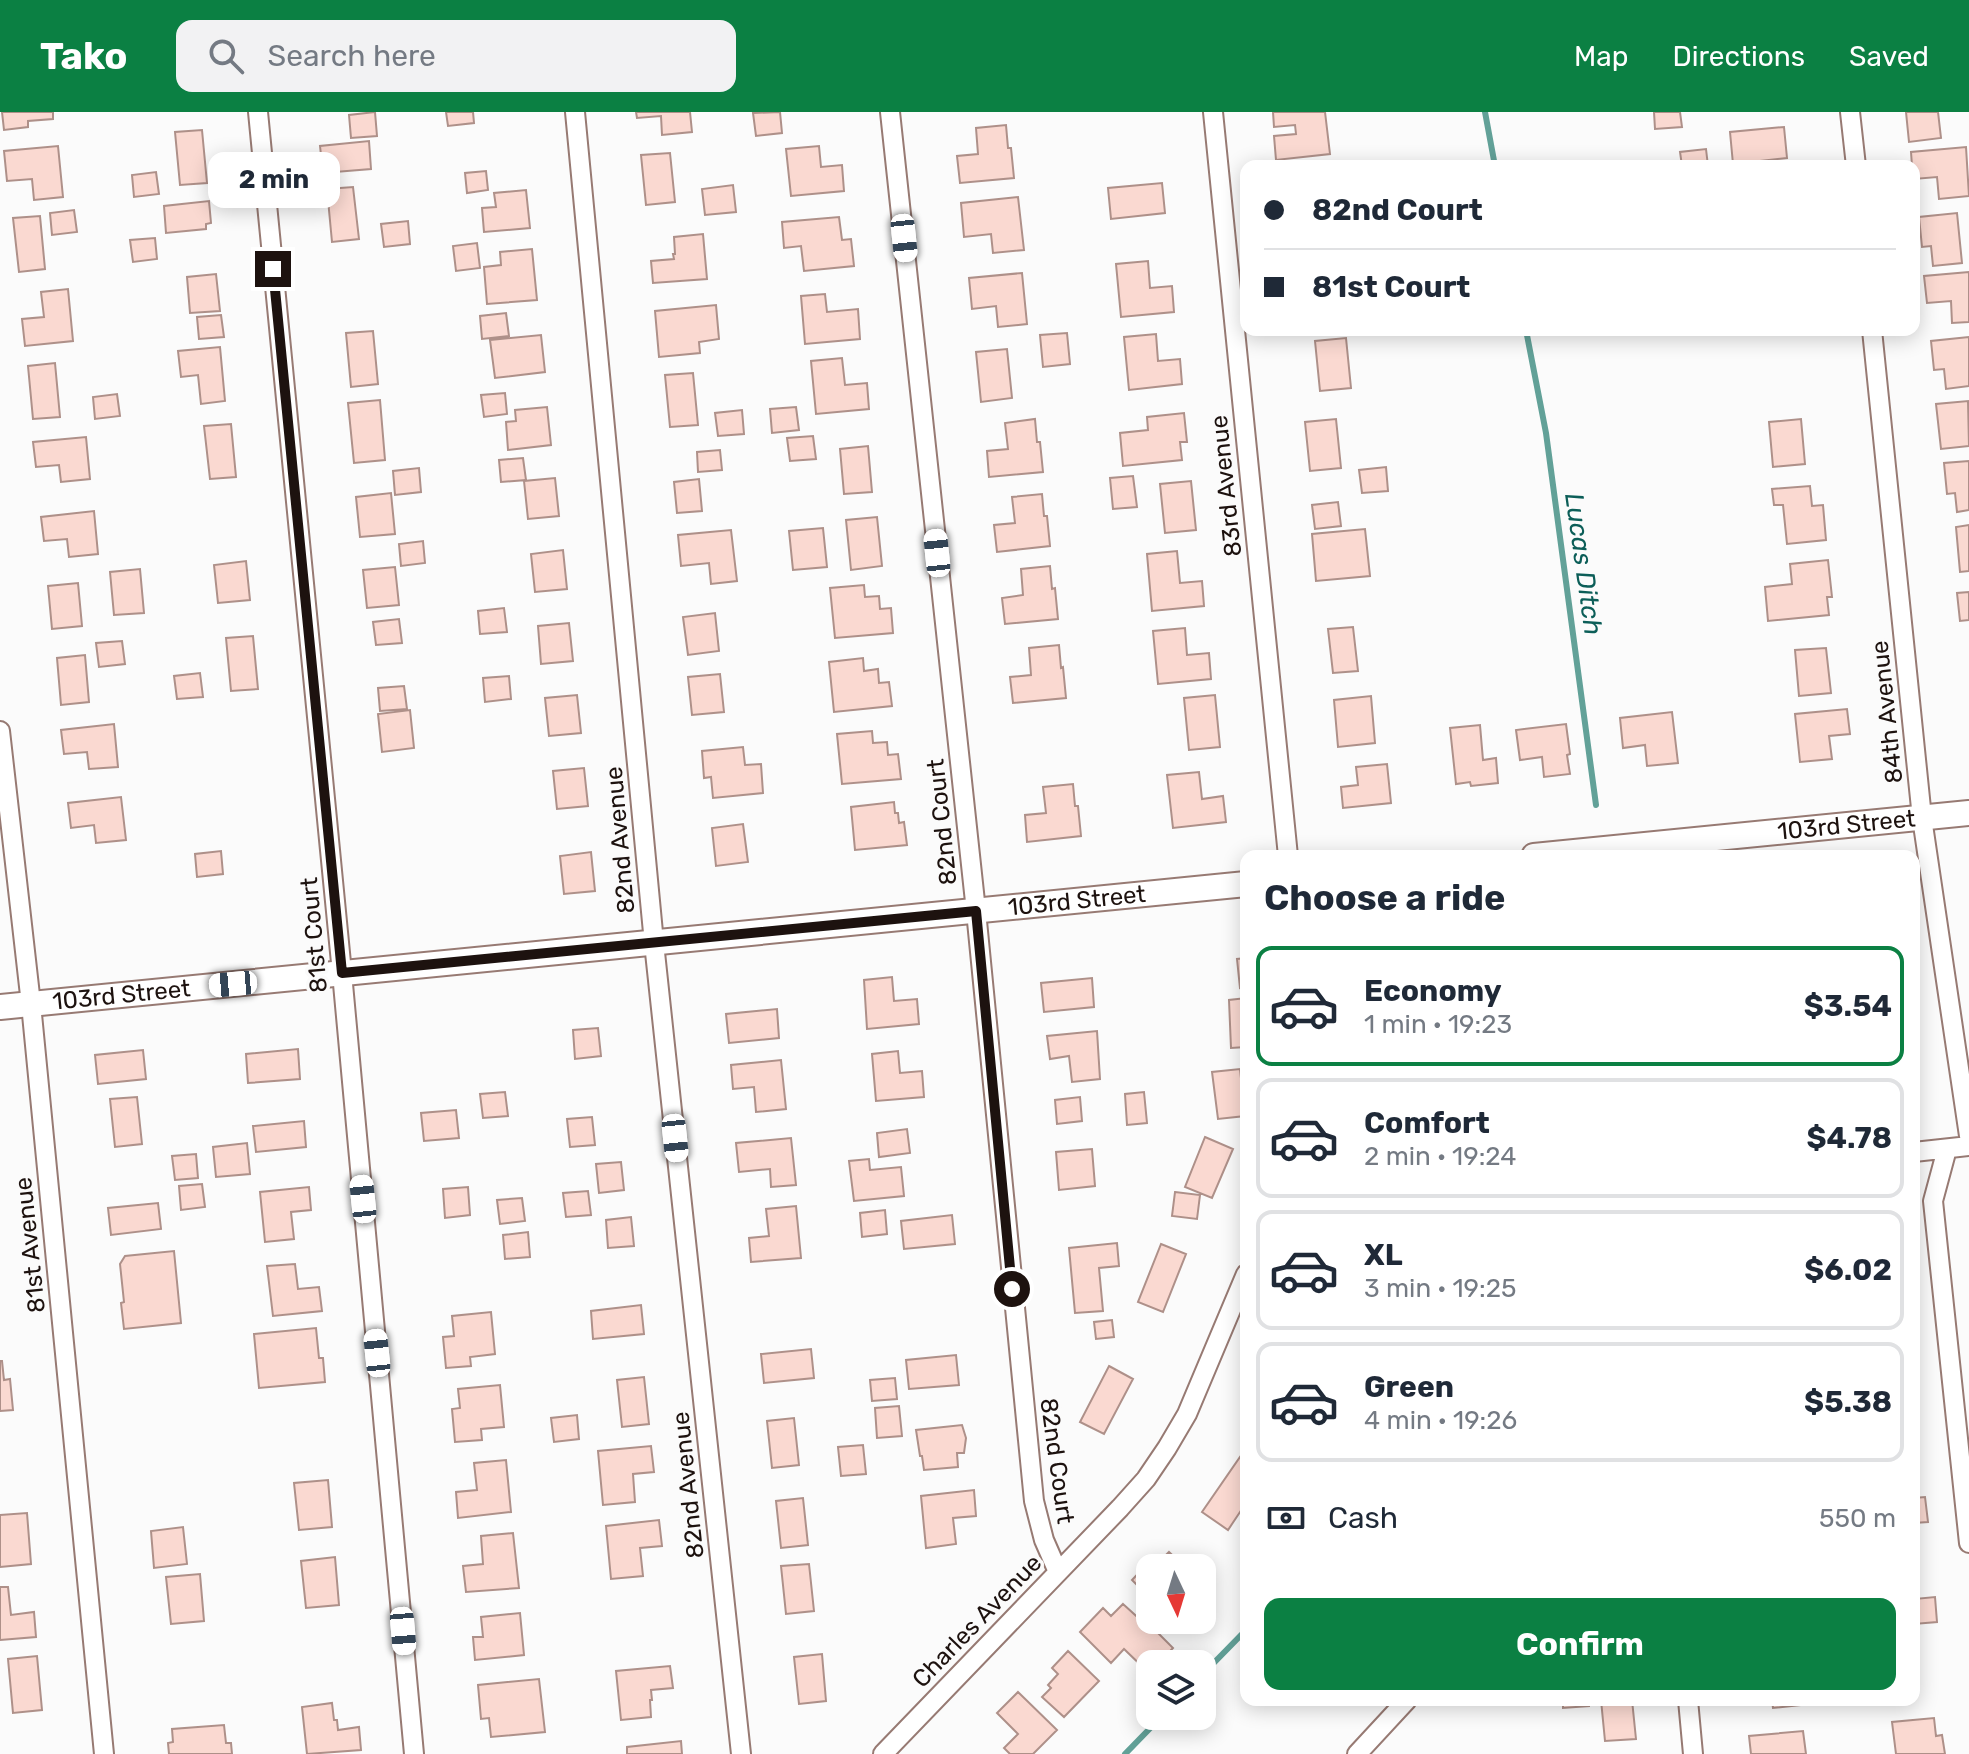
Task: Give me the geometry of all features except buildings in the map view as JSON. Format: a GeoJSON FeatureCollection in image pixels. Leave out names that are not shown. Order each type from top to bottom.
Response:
{"type":"FeatureCollection","features":[{"type":"Feature","properties":{"kind":"street","name":"81st Court"},"geometry":{"type":"LineString","coordinates":[[258,112],[414,1754]]}},
{"type":"Feature","properties":{"kind":"street","name":"82nd Avenue"},"geometry":{"type":"LineString","coordinates":[[575,112],[654,943],[741,1754]]}},
{"type":"Feature","properties":{"kind":"street","name":"82nd Court"},"geometry":{"type":"LineString","coordinates":[[890,112],[976,911],[1034,1501],[1044,1540],[1058,1572]]}},
{"type":"Feature","properties":{"kind":"street","name":"83rd Avenue"},"geometry":{"type":"LineString","coordinates":[[1213,112],[1287,850]]}},
{"type":"Feature","properties":{"kind":"street"},"geometry":{"type":"LineString","coordinates":[[1850,112],[1855,160]]}},
{"type":"Feature","properties":{"kind":"street","name":"84th Avenue"},"geometry":{"type":"LineString","coordinates":[[1873,336],[1922,818],[1969,1136]]}},
{"type":"Feature","properties":{"kind":"street","name":"81st Avenue"},"geometry":{"type":"LineString","coordinates":[[0,731],[31,1004],[104,1754]]}},
{"type":"Feature","properties":{"kind":"street","name":"103rd Street"},"geometry":{"type":"LineString","coordinates":[[1595,850],[1969,813]]}},
{"type":"Feature","properties":{"kind":"street","name":"103rd Street"},"geometry":{"type":"LineString","coordinates":[[0,1007],[1240,885]]}},
{"type":"Feature","properties":{"kind":"street"},"geometry":{"type":"LineString","coordinates":[[1920,1151],[1969,1146]]}},
{"type":"Feature","properties":{"kind":"street"},"geometry":{"type":"LineString","coordinates":[[1947,1149],[1933,1201],[1969,1543]]}},
{"type":"Feature","properties":{"kind":"street","name":"Charles Avenue"},"geometry":{"type":"LineString","coordinates":[[883,1754],[1146,1479],[1187,1414],[1240,1288]]}},
{"type":"Feature","properties":{"kind":"street"},"geometry":{"type":"LineString","coordinates":[[1361,1752],[1402,1706]]}},
{"type":"Feature","properties":{"kind":"street"},"geometry":{"type":"LineString","coordinates":[[1689,1706],[1693,1754]]}},
{"type":"Feature","properties":{"kind":"waterway","name":"Lucas Ditch"},"geometry":{"type":"LineString","coordinates":[[1485,112],[1494,160]]}},
{"type":"Feature","properties":{"kind":"waterway","name":"Lucas Ditch"},"geometry":{"type":"LineString","coordinates":[[1527,336],[1546,433],[1596,805]]}},
{"type":"Feature","properties":{"kind":"waterway","name":"Lucas Ditch"},"geometry":{"type":"LineString","coordinates":[[1216,1661],[1240,1636]]}},
{"type":"Feature","properties":{"kind":"waterway","name":"Lucas Ditch"},"geometry":{"type":"LineString","coordinates":[[1125,1754],[1148,1730]]}},
{"type":"Feature","properties":{"kind":"route"},"geometry":{"type":"LineString","coordinates":[[273,269],[342,973],[976,911],[1012,1289]]}}]}
